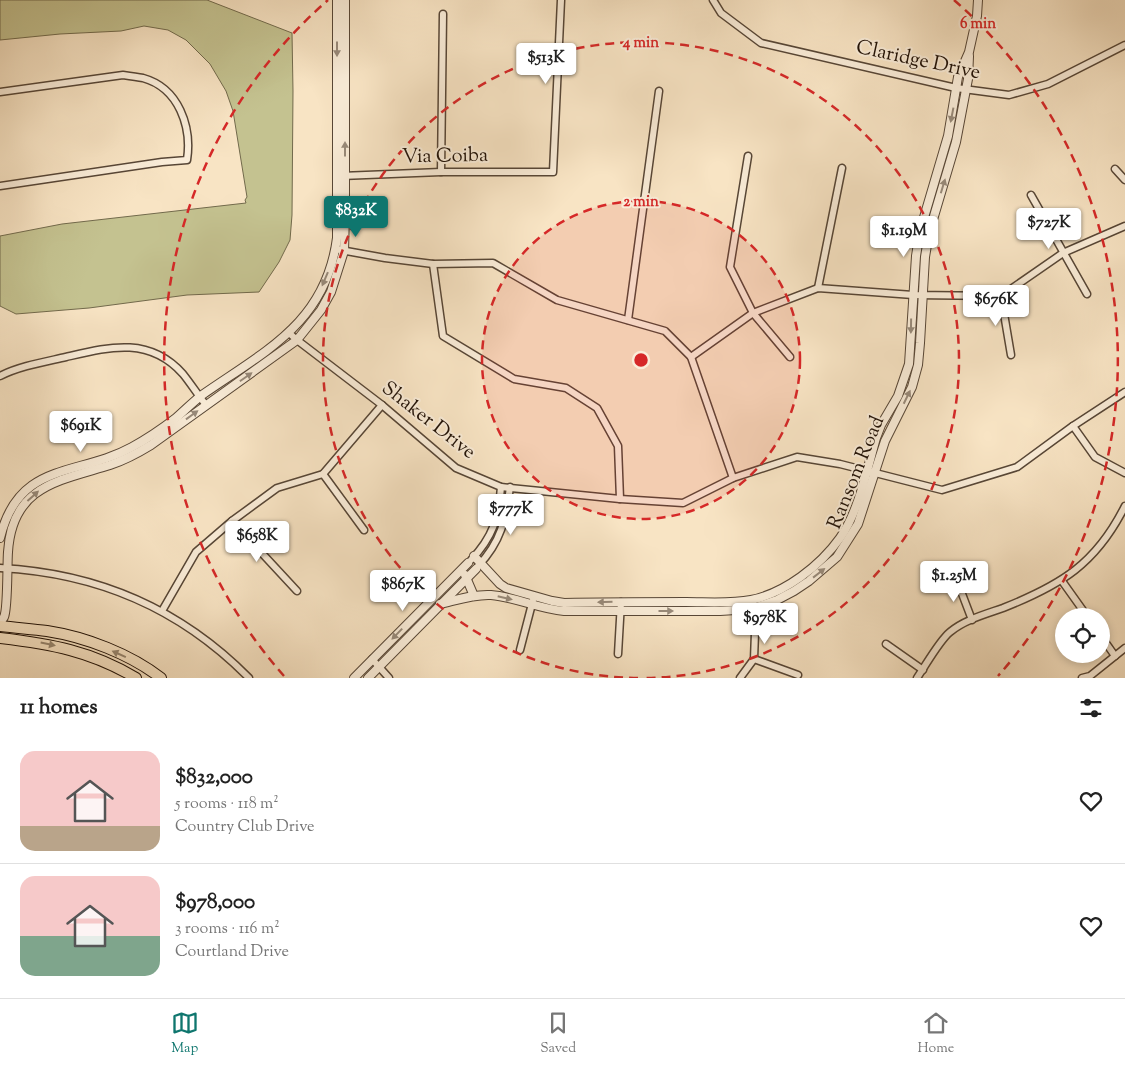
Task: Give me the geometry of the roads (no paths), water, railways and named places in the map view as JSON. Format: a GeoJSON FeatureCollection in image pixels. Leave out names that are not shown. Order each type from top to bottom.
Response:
{"type":"FeatureCollection","features":[{"type":"Feature","properties":{"kind":"main road"},"geometry":{"type":"LineString","coordinates":[[0,625],[49,631],[90,642],[134,661],[162,678]]}},
{"type":"Feature","properties":{"kind":"main road"},"geometry":{"type":"LineString","coordinates":[[0,638],[44,643],[83,653],[136,678]]}},
{"type":"Feature","properties":{"kind":"street"},"geometry":{"type":"LineString","coordinates":[[0,625],[6,613],[3,568],[10,531],[15,517],[24,505],[43,488],[69,476],[112,464],[152,445],[296,340],[321,310],[331,292],[344,251],[337,0]]}},
{"type":"Feature","properties":{"kind":"street"},"geometry":{"type":"LineString","coordinates":[[0,538],[4,524],[13,506],[31,486],[65,469],[121,453],[133,447],[175,418],[200,397],[269,350],[289,333],[314,303],[327,276],[335,249],[341,176],[345,0]]}},
{"type":"Feature","properties":{"kind":"street","name":"Via Coiba"},"geometry":{"type":"LineString","coordinates":[[341,176],[441,172],[553,172],[561,0]]}},
{"type":"Feature","properties":{"kind":"street","name":"Claridge Drive"},"geometry":{"type":"LineString","coordinates":[[713,0],[721,12],[762,43],[965,90],[1009,95],[1048,84],[1125,45]]}},
{"type":"Feature","properties":{"kind":"street","name":"Ransom Road"},"geometry":{"type":"LineString","coordinates":[[471,559],[506,588],[551,610],[720,611],[751,609],[777,600],[816,576],[837,557],[858,524],[881,425],[898,396],[909,364],[916,256],[920,231],[948,136],[958,78],[969,52],[977,16],[978,0]]}},
{"type":"Feature","properties":{"kind":"street"},"geometry":{"type":"LineString","coordinates":[[441,172],[443,14]]}},
{"type":"Feature","properties":{"kind":"street","name":"Ransom Road"},"geometry":{"type":"LineString","coordinates":[[440,604],[474,596],[500,596],[564,603],[750,600],[775,592],[790,584],[830,550],[841,537],[850,521],[870,472],[912,387],[918,365],[925,258],[929,233],[956,142],[968,79],[969,52]]}},
{"type":"Feature","properties":{"kind":"street"},"geometry":{"type":"LineString","coordinates":[[0,92],[123,75],[143,78],[163,89],[177,104],[186,122],[189,146],[187,160],[0,186]]}},
{"type":"Feature","properties":{"kind":"street"},"geometry":{"type":"LineString","coordinates":[[628,320],[660,91]]}},
{"type":"Feature","properties":{"kind":"street"},"geometry":{"type":"LineString","coordinates":[[748,156],[730,268],[754,313],[790,357]]}},
{"type":"Feature","properties":{"kind":"street"},"geometry":{"type":"LineString","coordinates":[[818,288],[842,168]]}},
{"type":"Feature","properties":{"kind":"street"},"geometry":{"type":"LineString","coordinates":[[1115,170],[1125,180]]}},
{"type":"Feature","properties":{"kind":"street"},"geometry":{"type":"LineString","coordinates":[[1031,194],[1087,294]]}},
{"type":"Feature","properties":{"kind":"street"},"geometry":{"type":"LineString","coordinates":[[691,357],[754,313],[818,288],[923,296],[1002,296],[1063,253],[1125,226]]}},
{"type":"Feature","properties":{"kind":"street"},"geometry":{"type":"LineString","coordinates":[[335,249],[433,264],[493,264],[557,300],[664,331],[691,357],[733,478]]}},
{"type":"Feature","properties":{"kind":"street"},"geometry":{"type":"LineString","coordinates":[[433,264],[443,336],[514,379],[566,388],[597,408],[618,446],[620,499]]}},
{"type":"Feature","properties":{"kind":"street"},"geometry":{"type":"LineString","coordinates":[[1002,296],[1011,355]]}},
{"type":"Feature","properties":{"kind":"street","name":"Shaker Drive"},"geometry":{"type":"LineString","coordinates":[[289,333],[382,405],[456,468],[501,486],[620,499],[683,503],[733,478],[797,457],[840,464],[942,490],[1017,467],[1073,426],[1125,392]]}},
{"type":"Feature","properties":{"kind":"street"},"geometry":{"type":"LineString","coordinates":[[0,376],[26,366],[101,349],[118,346],[138,348],[169,362],[182,374],[206,405]]}},
{"type":"Feature","properties":{"kind":"street"},"geometry":{"type":"LineString","coordinates":[[162,611],[196,552],[232,521],[277,488],[323,474],[382,405]]}},
{"type":"Feature","properties":{"kind":"street"},"geometry":{"type":"LineString","coordinates":[[1073,426],[1095,457],[1125,473]]}},
{"type":"Feature","properties":{"kind":"street"},"geometry":{"type":"LineString","coordinates":[[323,474],[364,530]]}},
{"type":"Feature","properties":{"kind":"street"},"geometry":{"type":"LineString","coordinates":[[354,678],[462,569],[491,534],[498,510],[501,486]]}},
{"type":"Feature","properties":{"kind":"street"},"geometry":{"type":"LineString","coordinates":[[368,678],[494,548],[504,524],[510,487]]}},
{"type":"Feature","properties":{"kind":"street"},"geometry":{"type":"LineString","coordinates":[[917,678],[950,632],[972,620],[1030,597],[1062,581],[1086,561],[1103,543],[1125,506]]}},
{"type":"Feature","properties":{"kind":"street"},"geometry":{"type":"LineString","coordinates":[[232,521],[297,591]]}},
{"type":"Feature","properties":{"kind":"street"},"geometry":{"type":"LineString","coordinates":[[3,568],[38,570],[72,576],[103,585],[133,597],[162,611],[209,642],[249,678]]}},
{"type":"Feature","properties":{"kind":"street"},"geometry":{"type":"LineString","coordinates":[[462,569],[474,596]]}},
{"type":"Feature","properties":{"kind":"street"},"geometry":{"type":"LineString","coordinates":[[956,578],[972,620]]}},
{"type":"Feature","properties":{"kind":"street"},"geometry":{"type":"LineString","coordinates":[[1062,581],[1081,608]]}},
{"type":"Feature","properties":{"kind":"street"},"geometry":{"type":"LineString","coordinates":[[520,650],[533,600]]}},
{"type":"Feature","properties":{"kind":"street"},"geometry":{"type":"LineString","coordinates":[[740,678],[754,659],[755,633],[750,600]]}},
{"type":"Feature","properties":{"kind":"street"},"geometry":{"type":"LineString","coordinates":[[618,654],[621,602]]}},
{"type":"Feature","properties":{"kind":"street"},"geometry":{"type":"LineString","coordinates":[[886,644],[923,670]]}},
{"type":"Feature","properties":{"kind":"street"},"geometry":{"type":"LineString","coordinates":[[1082,678],[1090,676],[1125,648]]}},
{"type":"Feature","properties":{"kind":"street"},"geometry":{"type":"LineString","coordinates":[[1110,649],[1115,656]]}},
{"type":"Feature","properties":{"kind":"street"},"geometry":{"type":"LineString","coordinates":[[754,659],[798,675]]}},
{"type":"Feature","properties":{"kind":"street"},"geometry":{"type":"LineString","coordinates":[[372,660],[389,678]]}}]}
